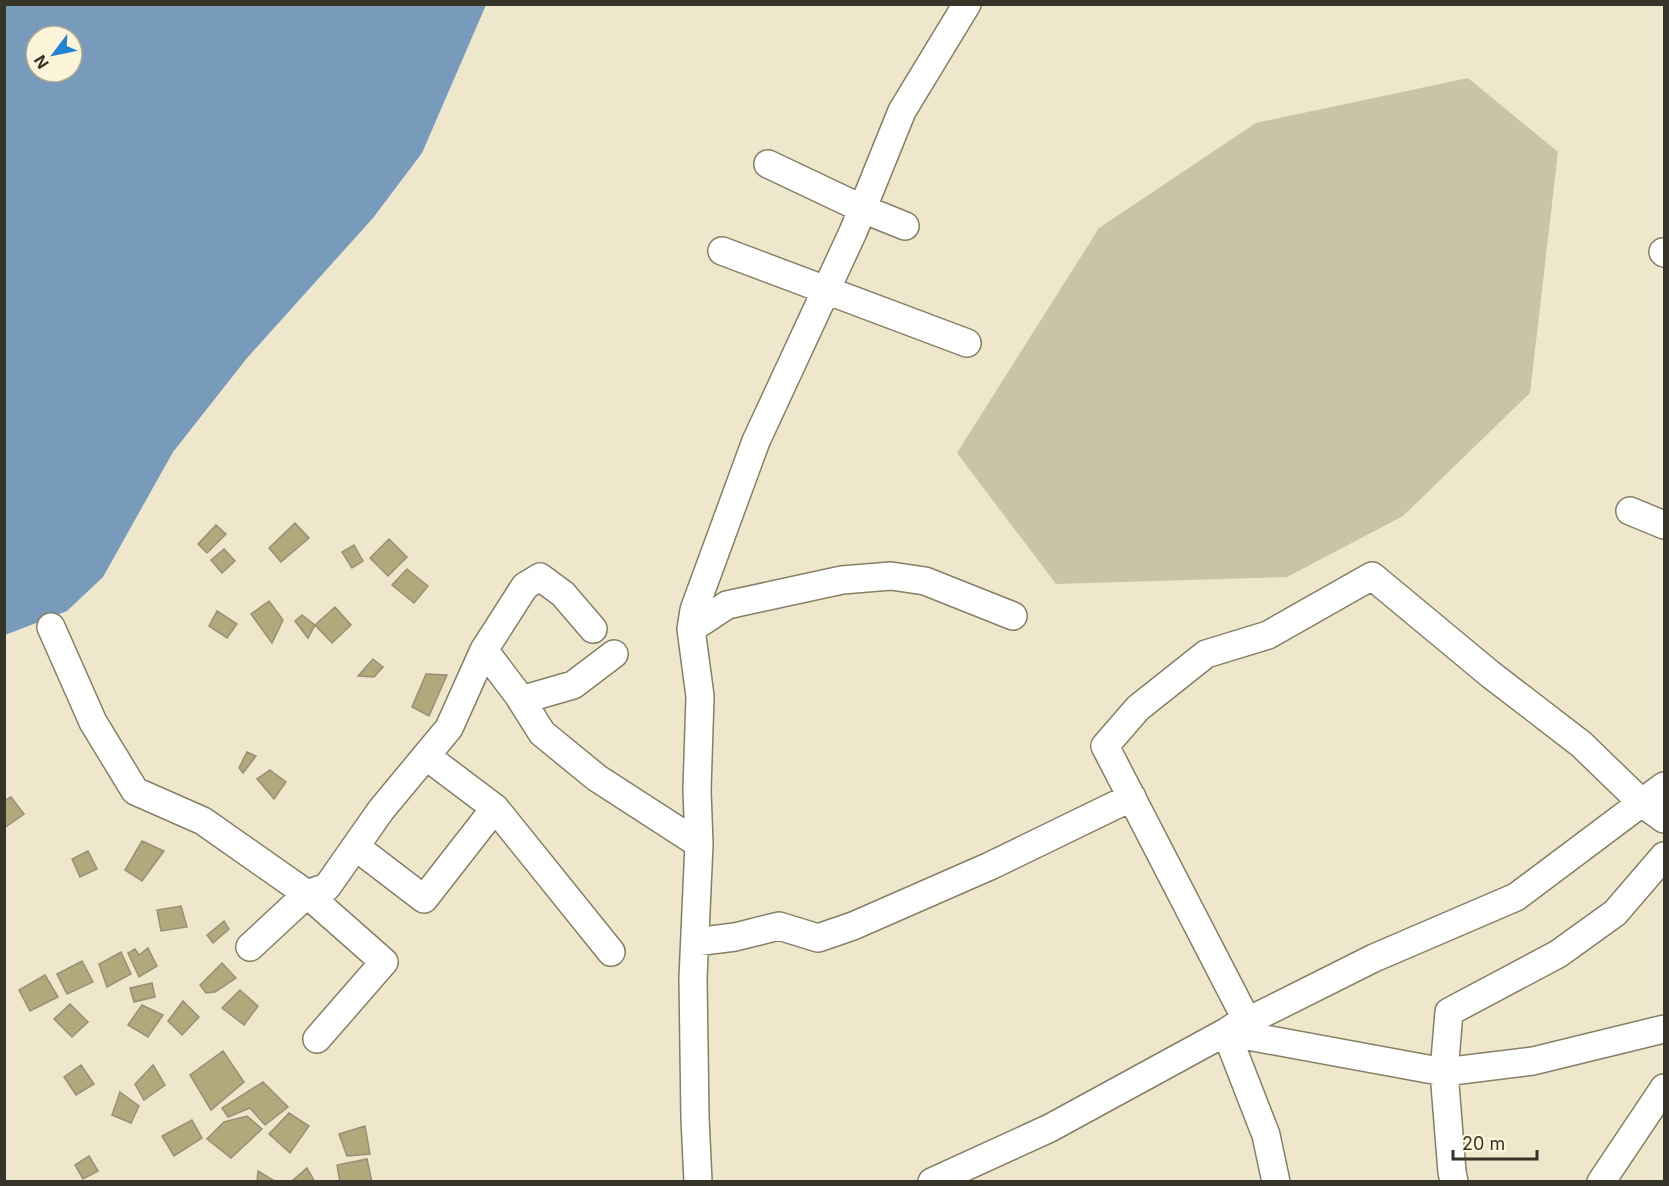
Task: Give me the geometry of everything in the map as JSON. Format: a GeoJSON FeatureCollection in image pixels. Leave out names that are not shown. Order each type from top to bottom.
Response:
{"type":"FeatureCollection","features":[{"type":"Feature","properties":{"kind":"street"},"geometry":{"type":"LineString","coordinates":[[698,1182],[694,1094],[693,978],[699,844],[697,790],[700,696],[691,629],[694,610],[756,441],[863,209],[902,111],[967,4]]}},
{"type":"Feature","properties":{"kind":"street"},"geometry":{"type":"LineString","coordinates":[[768,164],[863,209],[905,226]]}},
{"type":"Feature","properties":{"kind":"street"},"geometry":{"type":"LineString","coordinates":[[722,251],[967,343]]}},
{"type":"Feature","properties":{"kind":"street"},"geometry":{"type":"LineString","coordinates":[[1630,511],[1665,525]]}},
{"type":"Feature","properties":{"kind":"street"},"geometry":{"type":"LineString","coordinates":[[691,629],[727,605],[842,580],[891,576],[925,581],[1013,616]]}},
{"type":"Feature","properties":{"kind":"street"},"geometry":{"type":"LineString","coordinates":[[1226,1032],[1246,1019],[1105,746],[1138,708],[1206,654],[1268,634],[1372,576],[1490,674],[1581,744],[1642,803],[1665,819]]}},
{"type":"Feature","properties":{"kind":"street"},"geometry":{"type":"LineString","coordinates":[[250,947],[307,894],[327,888],[381,810],[449,728],[484,650],[525,586],[540,577],[563,594],[593,629]]}},
{"type":"Feature","properties":{"kind":"street"},"geometry":{"type":"LineString","coordinates":[[51,627],[93,722],[135,791],[203,821],[307,894],[384,962],[317,1039]]}},
{"type":"Feature","properties":{"kind":"street"},"geometry":{"type":"LineString","coordinates":[[484,650],[542,733],[597,778],[699,844]]}},
{"type":"Feature","properties":{"kind":"street"},"geometry":{"type":"LineString","coordinates":[[521,700],[573,685],[614,654]]}},
{"type":"Feature","properties":{"kind":"street"},"geometry":{"type":"LineString","coordinates":[[426,756],[495,808],[611,952]]}},
{"type":"Feature","properties":{"kind":"street"},"geometry":{"type":"LineString","coordinates":[[932,1182],[1050,1128],[1226,1032],[1374,958],[1516,897],[1665,786]]}},
{"type":"Feature","properties":{"kind":"street"},"geometry":{"type":"LineString","coordinates":[[695,942],[735,937],[779,926],[818,938],[853,926],[990,867],[1132,797]]}},
{"type":"Feature","properties":{"kind":"street"},"geometry":{"type":"LineString","coordinates":[[356,847],[424,899],[495,808]]}},
{"type":"Feature","properties":{"kind":"street"},"geometry":{"type":"LineString","coordinates":[[1454,1182],[1444,1072],[1449,1012],[1558,954],[1615,914],[1665,856]]}},
{"type":"Feature","properties":{"kind":"street"},"geometry":{"type":"LineString","coordinates":[[1226,1032],[1444,1072],[1533,1061],[1665,1029]]}},
{"type":"Feature","properties":{"kind":"street"},"geometry":{"type":"LineString","coordinates":[[1226,1032],[1266,1135],[1276,1182]]}},
{"type":"Feature","properties":{"kind":"street"},"geometry":{"type":"LineString","coordinates":[[1601,1182],[1665,1088]]}},
{"type":"Feature","properties":{"kind":"street"},"geometry":{"type":"LineString","coordinates":[[975,1182],[1050,1128]]}},
{"type":"Feature","properties":{"kind":"shaded area"},"geometry":{"type":"Polygon","coordinates":[[[1468,78],[1558,152],[1530,393],[1403,516],[1287,577],[1056,584],[957,453],[1099,228],[1256,123],[1468,78]]]}},
{"type":"Feature","properties":{"kind":"water"},"geometry":{"type":"Polygon","coordinates":[[[5,5],[486,5],[422,153],[373,218],[247,358],[173,452],[103,577],[67,611],[5,635],[5,5]]]}},
{"type":"Feature","properties":{"kind":"building"},"geometry":{"type":"Polygon","coordinates":[[[295,523],[309,538],[281,562],[269,548],[295,523]]]}},
{"type":"Feature","properties":{"kind":"building"},"geometry":{"type":"Polygon","coordinates":[[[216,525],[226,534],[207,553],[198,544],[216,525]]]}},
{"type":"Feature","properties":{"kind":"building"},"geometry":{"type":"Polygon","coordinates":[[[389,539],[407,557],[388,576],[370,558],[389,539]]]}},
{"type":"Feature","properties":{"kind":"building"},"geometry":{"type":"Polygon","coordinates":[[[354,545],[363,561],[352,568],[342,552],[354,545]]]}},
{"type":"Feature","properties":{"kind":"building"},"geometry":{"type":"Polygon","coordinates":[[[224,549],[235,561],[222,573],[211,560],[224,549]]]}},
{"type":"Feature","properties":{"kind":"building"},"geometry":{"type":"Polygon","coordinates":[[[407,569],[428,586],[414,603],[392,585],[407,569]]]}},
{"type":"Feature","properties":{"kind":"building"},"geometry":{"type":"Polygon","coordinates":[[[269,601],[283,620],[272,643],[251,614],[269,601]]]}},
{"type":"Feature","properties":{"kind":"building"},"geometry":{"type":"Polygon","coordinates":[[[335,607],[351,625],[332,643],[315,625],[335,607]]]}},
{"type":"Feature","properties":{"kind":"building"},"geometry":{"type":"Polygon","coordinates":[[[217,611],[237,624],[227,638],[209,626],[217,611]]]}},
{"type":"Feature","properties":{"kind":"building"},"geometry":{"type":"Polygon","coordinates":[[[302,615],[315,625],[308,638],[295,621],[302,615]]]}},
{"type":"Feature","properties":{"kind":"building"},"geometry":{"type":"Polygon","coordinates":[[[373,659],[383,667],[374,677],[358,676],[373,659]]]}},
{"type":"Feature","properties":{"kind":"building"},"geometry":{"type":"Polygon","coordinates":[[[426,674],[447,675],[429,716],[412,707],[426,674]]]}},
{"type":"Feature","properties":{"kind":"building"},"geometry":{"type":"Polygon","coordinates":[[[247,752],[256,756],[243,773],[239,768],[247,752]]]}},
{"type":"Feature","properties":{"kind":"building"},"geometry":{"type":"Polygon","coordinates":[[[270,770],[286,782],[274,799],[257,779],[270,770]]]}},
{"type":"Feature","properties":{"kind":"building"},"geometry":{"type":"Polygon","coordinates":[[[11,797],[24,814],[4,828],[4,801],[11,797]]]}},
{"type":"Feature","properties":{"kind":"building"},"geometry":{"type":"Polygon","coordinates":[[[142,841],[164,851],[142,881],[125,870],[142,841]]]}},
{"type":"Feature","properties":{"kind":"building"},"geometry":{"type":"Polygon","coordinates":[[[88,851],[97,869],[80,877],[72,859],[88,851]]]}},
{"type":"Feature","properties":{"kind":"building"},"geometry":{"type":"Polygon","coordinates":[[[181,906],[187,927],[161,931],[157,910],[181,906]]]}},
{"type":"Feature","properties":{"kind":"building"},"geometry":{"type":"Polygon","coordinates":[[[224,921],[229,929],[213,943],[207,935],[224,921]]]}},
{"type":"Feature","properties":{"kind":"building"},"geometry":{"type":"Polygon","coordinates":[[[148,948],[157,966],[139,977],[128,953],[135,949],[139,955],[148,948]]]}},
{"type":"Feature","properties":{"kind":"building"},"geometry":{"type":"Polygon","coordinates":[[[121,952],[131,974],[107,987],[99,964],[121,952]]]}},
{"type":"Feature","properties":{"kind":"building"},"geometry":{"type":"Polygon","coordinates":[[[82,961],[93,982],[67,994],[57,974],[82,961]]]}},
{"type":"Feature","properties":{"kind":"building"},"geometry":{"type":"Polygon","coordinates":[[[222,963],[236,978],[215,992],[206,993],[200,985],[222,963]]]}},
{"type":"Feature","properties":{"kind":"building"},"geometry":{"type":"Polygon","coordinates":[[[45,975],[58,997],[30,1011],[19,990],[45,975]]]}},
{"type":"Feature","properties":{"kind":"building"},"geometry":{"type":"Polygon","coordinates":[[[152,983],[155,997],[134,1002],[130,988],[152,983]]]}},
{"type":"Feature","properties":{"kind":"building"},"geometry":{"type":"Polygon","coordinates":[[[240,990],[258,1006],[244,1025],[222,1008],[240,990]]]}},
{"type":"Feature","properties":{"kind":"building"},"geometry":{"type":"Polygon","coordinates":[[[183,1001],[199,1017],[182,1035],[168,1021],[183,1001]]]}},
{"type":"Feature","properties":{"kind":"building"},"geometry":{"type":"Polygon","coordinates":[[[70,1004],[88,1022],[72,1037],[54,1019],[70,1004]]]}},
{"type":"Feature","properties":{"kind":"building"},"geometry":{"type":"Polygon","coordinates":[[[142,1005],[163,1015],[148,1037],[128,1025],[142,1005]]]}},
{"type":"Feature","properties":{"kind":"building"},"geometry":{"type":"Polygon","coordinates":[[[223,1051],[244,1082],[211,1110],[190,1075],[223,1051]]]}},
{"type":"Feature","properties":{"kind":"building"},"geometry":{"type":"Polygon","coordinates":[[[81,1065],[94,1084],[76,1095],[64,1077],[81,1065]]]}},
{"type":"Feature","properties":{"kind":"building"},"geometry":{"type":"Polygon","coordinates":[[[153,1065],[165,1085],[144,1100],[135,1084],[153,1065]]]}},
{"type":"Feature","properties":{"kind":"building"},"geometry":{"type":"Polygon","coordinates":[[[263,1082],[288,1107],[265,1125],[250,1108],[228,1117],[222,1108],[263,1082]]]}},
{"type":"Feature","properties":{"kind":"building"},"geometry":{"type":"Polygon","coordinates":[[[120,1092],[139,1106],[131,1123],[112,1115],[120,1092]]]}},
{"type":"Feature","properties":{"kind":"building"},"geometry":{"type":"Polygon","coordinates":[[[289,1113],[309,1126],[290,1153],[269,1134],[289,1113]]]}},
{"type":"Feature","properties":{"kind":"building"},"geometry":{"type":"Polygon","coordinates":[[[247,1116],[262,1129],[231,1158],[207,1139],[224,1122],[247,1116]]]}},
{"type":"Feature","properties":{"kind":"building"},"geometry":{"type":"Polygon","coordinates":[[[192,1120],[202,1138],[174,1156],[162,1136],[192,1120]]]}},
{"type":"Feature","properties":{"kind":"building"},"geometry":{"type":"Polygon","coordinates":[[[365,1126],[370,1154],[347,1156],[339,1134],[365,1126]]]}},
{"type":"Feature","properties":{"kind":"building"},"geometry":{"type":"Polygon","coordinates":[[[89,1156],[98,1171],[83,1179],[75,1165],[89,1156]]]}},
{"type":"Feature","properties":{"kind":"building"},"geometry":{"type":"Polygon","coordinates":[[[367,1159],[372,1182],[340,1182],[337,1165],[367,1159]]]}},
{"type":"Feature","properties":{"kind":"building"},"geometry":{"type":"Polygon","coordinates":[[[307,1168],[315,1182],[293,1182],[293,1180],[307,1168]]]}},
{"type":"Feature","properties":{"kind":"building"},"geometry":{"type":"Polygon","coordinates":[[[258,1171],[276,1182],[257,1182],[258,1171]]]}}]}
